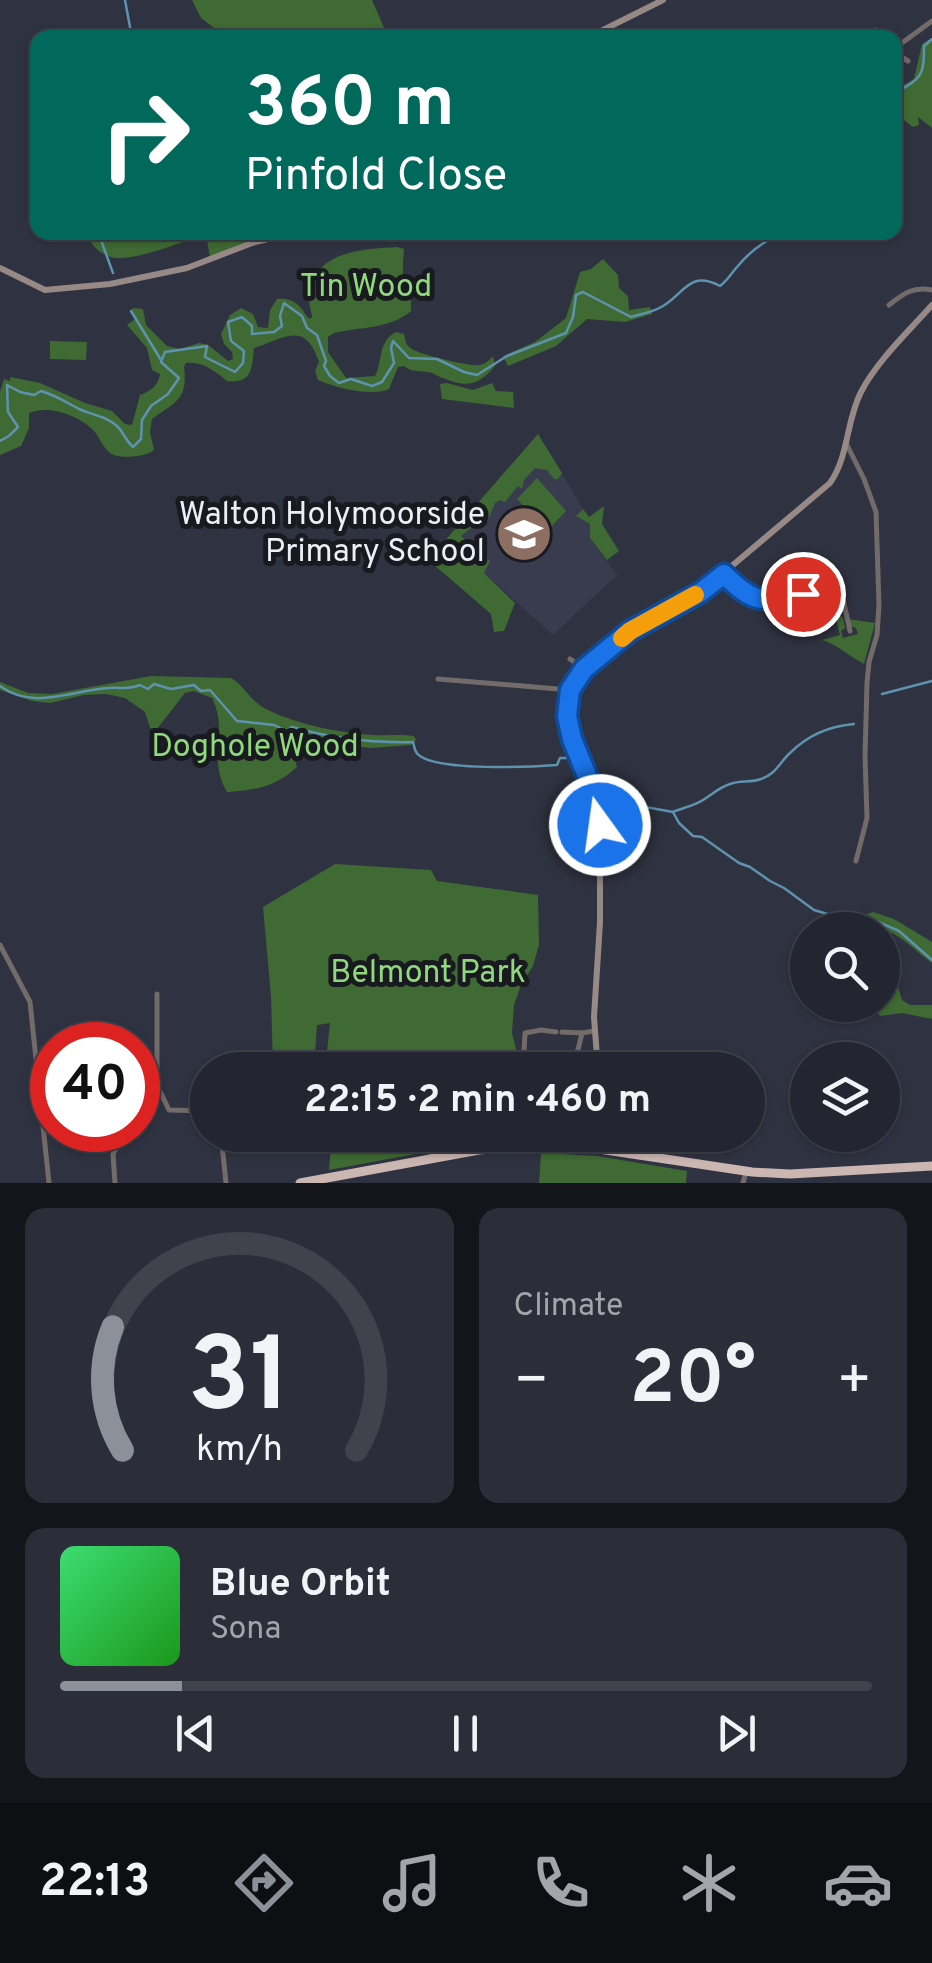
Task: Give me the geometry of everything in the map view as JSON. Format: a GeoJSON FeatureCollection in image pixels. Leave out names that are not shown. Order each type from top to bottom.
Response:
{"type":"FeatureCollection","features":[{"type":"Feature","properties":{"kind":"highway"},"geometry":{"type":"LineString","coordinates":[[300,1183],[514,1146],[599,1144],[745,1177],[932,1166]]}},
{"type":"Feature","properties":{"kind":"street"},"geometry":{"type":"LineString","coordinates":[[603,30],[663,0]]}},
{"type":"Feature","properties":{"kind":"street"},"geometry":{"type":"LineString","coordinates":[[902,45],[932,21]]}},
{"type":"Feature","properties":{"kind":"street"},"geometry":{"type":"LineString","coordinates":[[902,56],[908,61]]}},
{"type":"Feature","properties":{"kind":"street"},"geometry":{"type":"LineString","coordinates":[[0,268],[45,290],[110,284],[188,268],[264,240]]}},
{"type":"Feature","properties":{"kind":"street"},"geometry":{"type":"LineString","coordinates":[[889,305],[907,290],[932,290]]}},
{"type":"Feature","properties":{"kind":"street"},"geometry":{"type":"LineString","coordinates":[[596,1052],[600,825],[594,793],[572,739],[567,716],[570,690],[584,669],[630,631],[701,592],[830,483],[842,462],[859,394],[932,304]]}},
{"type":"Feature","properties":{"kind":"street"},"geometry":{"type":"LineString","coordinates":[[846,443],[876,512],[879,605],[868,662],[867,818],[856,861]]}},
{"type":"Feature","properties":{"kind":"street"},"geometry":{"type":"LineString","coordinates":[[724,574],[746,595],[759,599],[775,600],[832,586],[839,591],[850,631]]}},
{"type":"Feature","properties":{"kind":"street"},"geometry":{"type":"LineString","coordinates":[[570,659],[584,669]]}},
{"type":"Feature","properties":{"kind":"street"},"geometry":{"type":"LineString","coordinates":[[438,679],[570,690]]}},
{"type":"Feature","properties":{"kind":"street"},"geometry":{"type":"LineString","coordinates":[[0,945],[30,1002],[49,1183]]}},
{"type":"Feature","properties":{"kind":"street"},"geometry":{"type":"LineString","coordinates":[[157,994],[157,1084],[169,1110],[190,1111]]}},
{"type":"Feature","properties":{"kind":"street"},"geometry":{"type":"LineString","coordinates":[[524,1052],[525,1033],[594,1031]]}},
{"type":"Feature","properties":{"kind":"street"},"geometry":{"type":"LineString","coordinates":[[576,1052],[582,1033]]}},
{"type":"Feature","properties":{"kind":"street"},"geometry":{"type":"LineString","coordinates":[[114,1152],[115,1183]]}},
{"type":"Feature","properties":{"kind":"street"},"geometry":{"type":"LineString","coordinates":[[223,1152],[226,1183]]}},
{"type":"Feature","properties":{"kind":"shaded area","name":"Walton Holymoorside Primary School"},"geometry":{"type":"Polygon","coordinates":[[[538,434],[583,509],[577,515],[590,524],[590,538],[617,575],[553,635],[484,573],[454,531],[538,434]]]}},
{"type":"Feature","properties":{"kind":"green space"},"geometry":{"type":"Polygon","coordinates":[[[192,0],[372,0],[385,30],[214,30],[201,18],[192,0]]]}},
{"type":"Feature","properties":{"kind":"green space"},"geometry":{"type":"Polygon","coordinates":[[[932,38],[932,128],[918,117],[919,125],[913,127],[902,118],[902,86],[914,79],[922,44],[932,38]]]}},
{"type":"Feature","properties":{"kind":"green space"},"geometry":{"type":"Polygon","coordinates":[[[190,240],[125,258],[106,255],[91,242],[190,240]]]}},
{"type":"Feature","properties":{"kind":"green space"},"geometry":{"type":"Polygon","coordinates":[[[207,240],[263,240],[210,257],[207,240]]]}},
{"type":"Feature","properties":{"kind":"green space","name":"Tin Wood"},"geometry":{"type":"Polygon","coordinates":[[[369,249],[404,249],[403,273],[411,294],[411,311],[384,324],[334,333],[328,337],[328,352],[346,378],[375,376],[384,346],[396,332],[404,334],[412,349],[445,360],[479,365],[493,356],[495,366],[483,378],[459,383],[404,366],[398,367],[389,389],[363,392],[318,380],[315,371],[319,362],[307,341],[300,336],[284,337],[254,348],[251,368],[241,380],[227,381],[203,365],[186,363],[182,393],[152,419],[154,450],[150,452],[132,457],[113,454],[82,421],[46,410],[29,413],[29,428],[21,446],[0,455],[0,392],[4,379],[10,381],[10,377],[40,383],[112,411],[125,424],[132,425],[140,395],[153,388],[160,374],[152,370],[147,348],[127,325],[135,319],[133,308],[143,309],[146,325],[167,346],[180,349],[199,343],[208,345],[228,361],[233,359],[232,352],[221,334],[230,315],[241,308],[253,314],[258,327],[268,328],[270,310],[277,299],[287,299],[312,318],[312,281],[329,261],[369,249]]]}},
{"type":"Feature","properties":{"kind":"green space"},"geometry":{"type":"Polygon","coordinates":[[[603,259],[618,275],[619,288],[628,296],[629,310],[650,307],[652,314],[625,322],[587,319],[556,346],[508,366],[503,356],[535,342],[566,318],[580,272],[603,259]]]}},
{"type":"Feature","properties":{"kind":"green space"},"geometry":{"type":"Polygon","coordinates":[[[50,341],[87,342],[86,360],[50,359],[50,341]]]}},
{"type":"Feature","properties":{"kind":"green space"},"geometry":{"type":"Polygon","coordinates":[[[492,383],[496,391],[513,392],[514,408],[442,399],[440,384],[473,390],[492,383]]]}},
{"type":"Feature","properties":{"kind":"green space"},"geometry":{"type":"Polygon","coordinates":[[[538,434],[562,473],[558,479],[547,470],[535,468],[524,480],[522,489],[518,486],[505,502],[495,503],[489,518],[480,517],[461,536],[490,561],[484,573],[515,603],[504,631],[494,632],[491,614],[426,558],[435,540],[442,544],[538,434]]]}},
{"type":"Feature","properties":{"kind":"green space"},"geometry":{"type":"Polygon","coordinates":[[[537,478],[566,511],[547,531],[517,499],[537,478]]]}},
{"type":"Feature","properties":{"kind":"green space"},"geometry":{"type":"Polygon","coordinates":[[[604,506],[602,524],[619,551],[607,560],[590,538],[590,524],[576,516],[583,509],[589,517],[604,506]]]}},
{"type":"Feature","properties":{"kind":"green space"},"geometry":{"type":"Polygon","coordinates":[[[833,609],[843,618],[843,638],[858,634],[848,619],[875,623],[864,664],[822,640],[840,635],[833,609]]]}},
{"type":"Feature","properties":{"kind":"green space","name":"Doghole Wood"},"geometry":{"type":"Polygon","coordinates":[[[151,676],[231,678],[260,705],[292,720],[333,730],[414,736],[416,740],[411,745],[371,748],[302,738],[294,742],[292,750],[297,767],[281,779],[265,786],[227,792],[219,768],[219,722],[212,698],[194,691],[185,693],[157,729],[150,728],[145,712],[125,698],[84,695],[50,703],[0,690],[0,682],[28,693],[52,694],[151,676]]]}},
{"type":"Feature","properties":{"kind":"green space","name":"Belmont Park"},"geometry":{"type":"Polygon","coordinates":[[[335,864],[431,870],[437,881],[538,895],[539,945],[514,1005],[512,1033],[517,1052],[336,1049],[327,1052],[330,1023],[317,1025],[315,1052],[273,1052],[263,907],[335,864]]]}},
{"type":"Feature","properties":{"kind":"green space"},"geometry":{"type":"Polygon","coordinates":[[[900,923],[932,942],[932,963],[900,938],[900,923]]]}},
{"type":"Feature","properties":{"kind":"green space"},"geometry":{"type":"Polygon","coordinates":[[[900,993],[910,1005],[932,1005],[932,1019],[902,1013],[900,993]]]}},
{"type":"Feature","properties":{"kind":"green space"},"geometry":{"type":"Polygon","coordinates":[[[331,1152],[426,1152],[329,1170],[331,1152]]]}},
{"type":"Feature","properties":{"kind":"green space"},"geometry":{"type":"Polygon","coordinates":[[[541,1153],[597,1156],[687,1171],[686,1183],[539,1183],[541,1153]]]}},
{"type":"Feature","properties":{"kind":"waterway"},"geometry":{"type":"LineString","coordinates":[[125,0],[131,30]]}},
{"type":"Feature","properties":{"kind":"waterway"},"geometry":{"type":"LineString","coordinates":[[902,89],[920,75],[924,46],[932,39]]}},
{"type":"Feature","properties":{"kind":"waterway"},"geometry":{"type":"LineString","coordinates":[[101,240],[113,273]]}},
{"type":"Feature","properties":{"kind":"waterway"},"geometry":{"type":"LineString","coordinates":[[0,441],[18,427],[8,412],[7,385],[34,395],[41,391],[109,420],[133,447],[141,439],[142,420],[151,406],[168,394],[179,378],[161,362],[165,352],[207,346],[205,357],[235,372],[243,363],[244,351],[231,341],[228,322],[242,317],[252,326],[252,334],[274,332],[282,326],[284,303],[302,316],[307,328],[317,335],[326,361],[324,366],[339,383],[351,379],[372,386],[382,382],[394,363],[393,341],[409,358],[437,359],[477,375],[507,356],[566,333],[576,295],[583,292],[631,317],[663,306],[694,282],[720,286],[750,254],[770,240]]}},
{"type":"Feature","properties":{"kind":"waterway"},"geometry":{"type":"LineString","coordinates":[[131,311],[161,360]]}},
{"type":"Feature","properties":{"kind":"waterway"},"geometry":{"type":"LineString","coordinates":[[882,694],[932,681]]}},
{"type":"Feature","properties":{"kind":"waterway"},"geometry":{"type":"LineString","coordinates":[[0,686],[26,697],[40,698],[140,685],[148,689],[154,684],[171,689],[194,685],[201,691],[210,690],[237,721],[352,739],[413,742],[420,756],[446,764],[544,766],[557,765],[560,758],[568,758]]}},
{"type":"Feature","properties":{"kind":"waterway"},"geometry":{"type":"LineString","coordinates":[[673,812],[730,784],[766,777],[811,737],[854,724]]}},
{"type":"Feature","properties":{"kind":"waterway"},"geometry":{"type":"LineString","coordinates":[[607,800],[673,812],[693,836],[702,837],[814,910],[861,924],[876,921],[899,931],[932,960]]}},
{"type":"Feature","properties":{"kind":"slow traffic"},"geometry":{"type":"LineString","coordinates":[[622,638],[695,595]]}},
{"type":"Feature","properties":{"kind":"place","name":"Walton Holymoorside Primary School"},"geometry":{"type":"Point","coordinates":[524,534]}},
{"type":"Feature","properties":{"kind":"route"},"geometry":{"type":"LineString","coordinates":[[600,825],[594,793],[567,716],[570,690],[584,669],[630,631],[701,592],[724,574],[746,595],[759,599],[803,594]]}}]}
